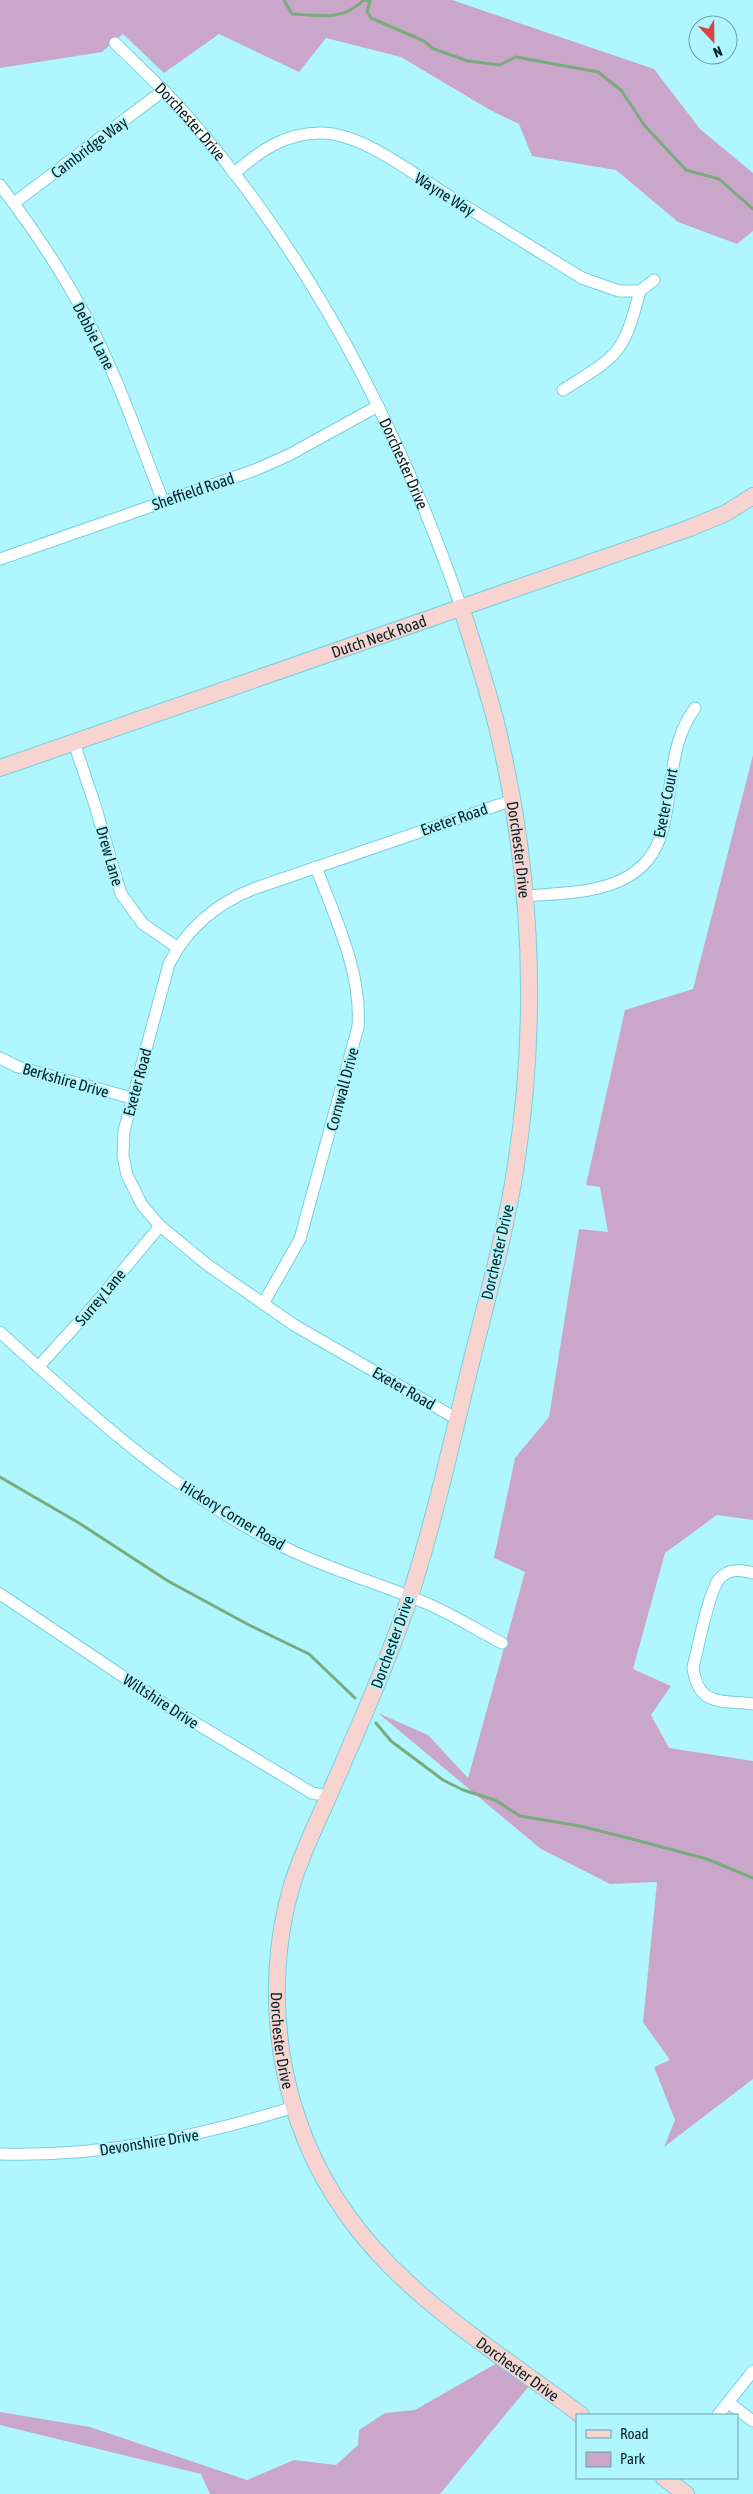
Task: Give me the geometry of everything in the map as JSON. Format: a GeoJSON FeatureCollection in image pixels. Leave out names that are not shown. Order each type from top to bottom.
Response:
{"type":"FeatureCollection","features":[{"type":"Feature","properties":{"kind":"street","name":"Dorchester Drive"},"geometry":{"type":"LineString","coordinates":[[115,43],[164,90],[234,174],[272,224],[344,341],[378,406],[420,498],[460,607],[493,711],[512,800],[526,896],[529,1014],[521,1132],[508,1209],[458,1419],[410,1596],[384,1670],[299,1865],[287,1905],[280,1940],[277,1990],[278,2021],[283,2060],[294,2106],[311,2153],[340,2206],[383,2261],[434,2307],[580,2414]]}},
{"type":"Feature","properties":{"kind":"street","name":"Cambridge Way"},"geometry":{"type":"LineString","coordinates":[[14,203],[164,90]]}},
{"type":"Feature","properties":{"kind":"street","name":"Wayne Way"},"geometry":{"type":"LineString","coordinates":[[234,174],[263,150],[284,140],[322,133],[342,136],[381,154],[582,278],[609,289],[640,291]]}},
{"type":"Feature","properties":{"kind":"street","name":"Debbie Lane"},"geometry":{"type":"LineString","coordinates":[[0,185],[59,270],[87,319],[114,374],[163,501]]}},
{"type":"Feature","properties":{"kind":"street"},"geometry":{"type":"LineString","coordinates":[[563,390],[604,364],[619,350],[630,331],[640,291],[654,280]]}},
{"type":"Feature","properties":{"kind":"street","name":"Sheffield Road"},"geometry":{"type":"LineString","coordinates":[[0,559],[248,472],[280,459],[378,406]]}},
{"type":"Feature","properties":{"kind":"street","name":"Dutch Neck Road"},"geometry":{"type":"LineString","coordinates":[[0,768],[690,528],[726,513],[753,496]]}},
{"type":"Feature","properties":{"kind":"street","name":"Exeter Court"},"geometry":{"type":"LineString","coordinates":[[526,896],[596,890],[622,881],[644,864],[659,841],[664,827],[675,747],[683,726],[695,708]]}},
{"type":"Feature","properties":{"kind":"street","name":"Drew Lane"},"geometry":{"type":"LineString","coordinates":[[74,743],[95,805],[121,894],[143,924],[178,948]]}},
{"type":"Feature","properties":{"kind":"street","name":"Exeter Road"},"geometry":{"type":"LineString","coordinates":[[458,1419],[294,1325],[263,1304],[160,1226],[142,1205],[127,1175],[123,1156],[124,1131],[165,979],[178,948],[197,925],[225,902],[253,889],[512,800]]}},
{"type":"Feature","properties":{"kind":"street","name":"Cornwall Drive"},"geometry":{"type":"LineString","coordinates":[[263,1304],[300,1239],[358,1027],[360,1009],[355,976],[316,867]]}},
{"type":"Feature","properties":{"kind":"street","name":"Berkshire Drive"},"geometry":{"type":"LineString","coordinates":[[0,1058],[18,1067],[132,1098]]}},
{"type":"Feature","properties":{"kind":"street","name":"Surrey Lane"},"geometry":{"type":"LineString","coordinates":[[38,1367],[90,1310],[160,1226]]}},
{"type":"Feature","properties":{"kind":"street","name":"Hickory Corner Road"},"geometry":{"type":"LineString","coordinates":[[0,1332],[80,1406],[154,1466],[265,1538],[330,1568],[410,1596],[502,1643]]}},
{"type":"Feature","properties":{"kind":"street"},"geometry":{"type":"LineString","coordinates":[[753,1573],[739,1570],[729,1572],[716,1584],[692,1667],[694,1679],[703,1695],[710,1698],[753,1704]]}},
{"type":"Feature","properties":{"kind":"street","name":"Wiltshire Drive"},"geometry":{"type":"LineString","coordinates":[[0,1594],[190,1720],[312,1793],[329,1796]]}},
{"type":"Feature","properties":{"kind":"street","name":"Devonshire Drive"},"geometry":{"type":"LineString","coordinates":[[0,2154],[65,2154],[147,2145],[197,2135],[294,2106]]}},
{"type":"Feature","properties":{"kind":"street"},"geometry":{"type":"LineString","coordinates":[[719,2414],[753,2371]]}},
{"type":"Feature","properties":{"kind":"street"},"geometry":{"type":"LineString","coordinates":[[729,2403],[753,2421]]}},
{"type":"Feature","properties":{"kind":"street"},"geometry":{"type":"LineString","coordinates":[[665,2479],[686,2494]]}},
{"type":"Feature","properties":{"kind":"green space"},"geometry":{"type":"Polygon","coordinates":[[[0,0],[452,0],[654,69],[700,129],[753,173],[753,231],[737,244],[678,222],[616,170],[532,156],[519,124],[490,110],[401,57],[326,38],[299,72],[219,34],[164,73],[123,34],[102,52],[0,68],[0,0]]]}},
{"type":"Feature","properties":{"kind":"green space"},"geometry":{"type":"Polygon","coordinates":[[[753,755],[753,1520],[717,1515],[665,1553],[633,1669],[671,1686],[651,1715],[669,1748],[753,1761],[753,2079],[664,2147],[675,2120],[654,2067],[670,2060],[643,2022],[657,1882],[610,1884],[541,1849],[378,1713],[428,1735],[468,1778],[525,1572],[494,1558],[515,1458],[549,1417],[579,1229],[608,1232],[600,1187],[586,1185],[625,1010],[693,989],[753,755]]]}},
{"type":"Feature","properties":{"kind":"green space"},"geometry":{"type":"Polygon","coordinates":[[[504,2359],[534,2380],[440,2494],[210,2494],[201,2474],[0,2425],[0,2412],[90,2427],[247,2480],[294,2460],[336,2465],[358,2445],[359,2430],[385,2413],[415,2410],[504,2359]]]}},
{"type":"Feature","properties":{"kind":"waterway"},"geometry":{"type":"LineString","coordinates":[[284,0],[292,14],[322,16],[347,12],[364,0],[370,1],[367,11],[371,18],[424,41],[434,49],[468,61],[499,65],[516,57],[598,72],[621,90],[645,126],[686,170],[719,179],[753,209]]}},
{"type":"Feature","properties":{"kind":"waterway"},"geometry":{"type":"LineString","coordinates":[[0,1477],[79,1523],[168,1581],[249,1625],[309,1654],[355,1698]]}},
{"type":"Feature","properties":{"kind":"waterway"},"geometry":{"type":"LineString","coordinates":[[376,1723],[391,1741],[443,1780],[463,1790],[495,1800],[520,1816],[580,1826],[632,1839],[707,1859],[753,1878]]}}]}
